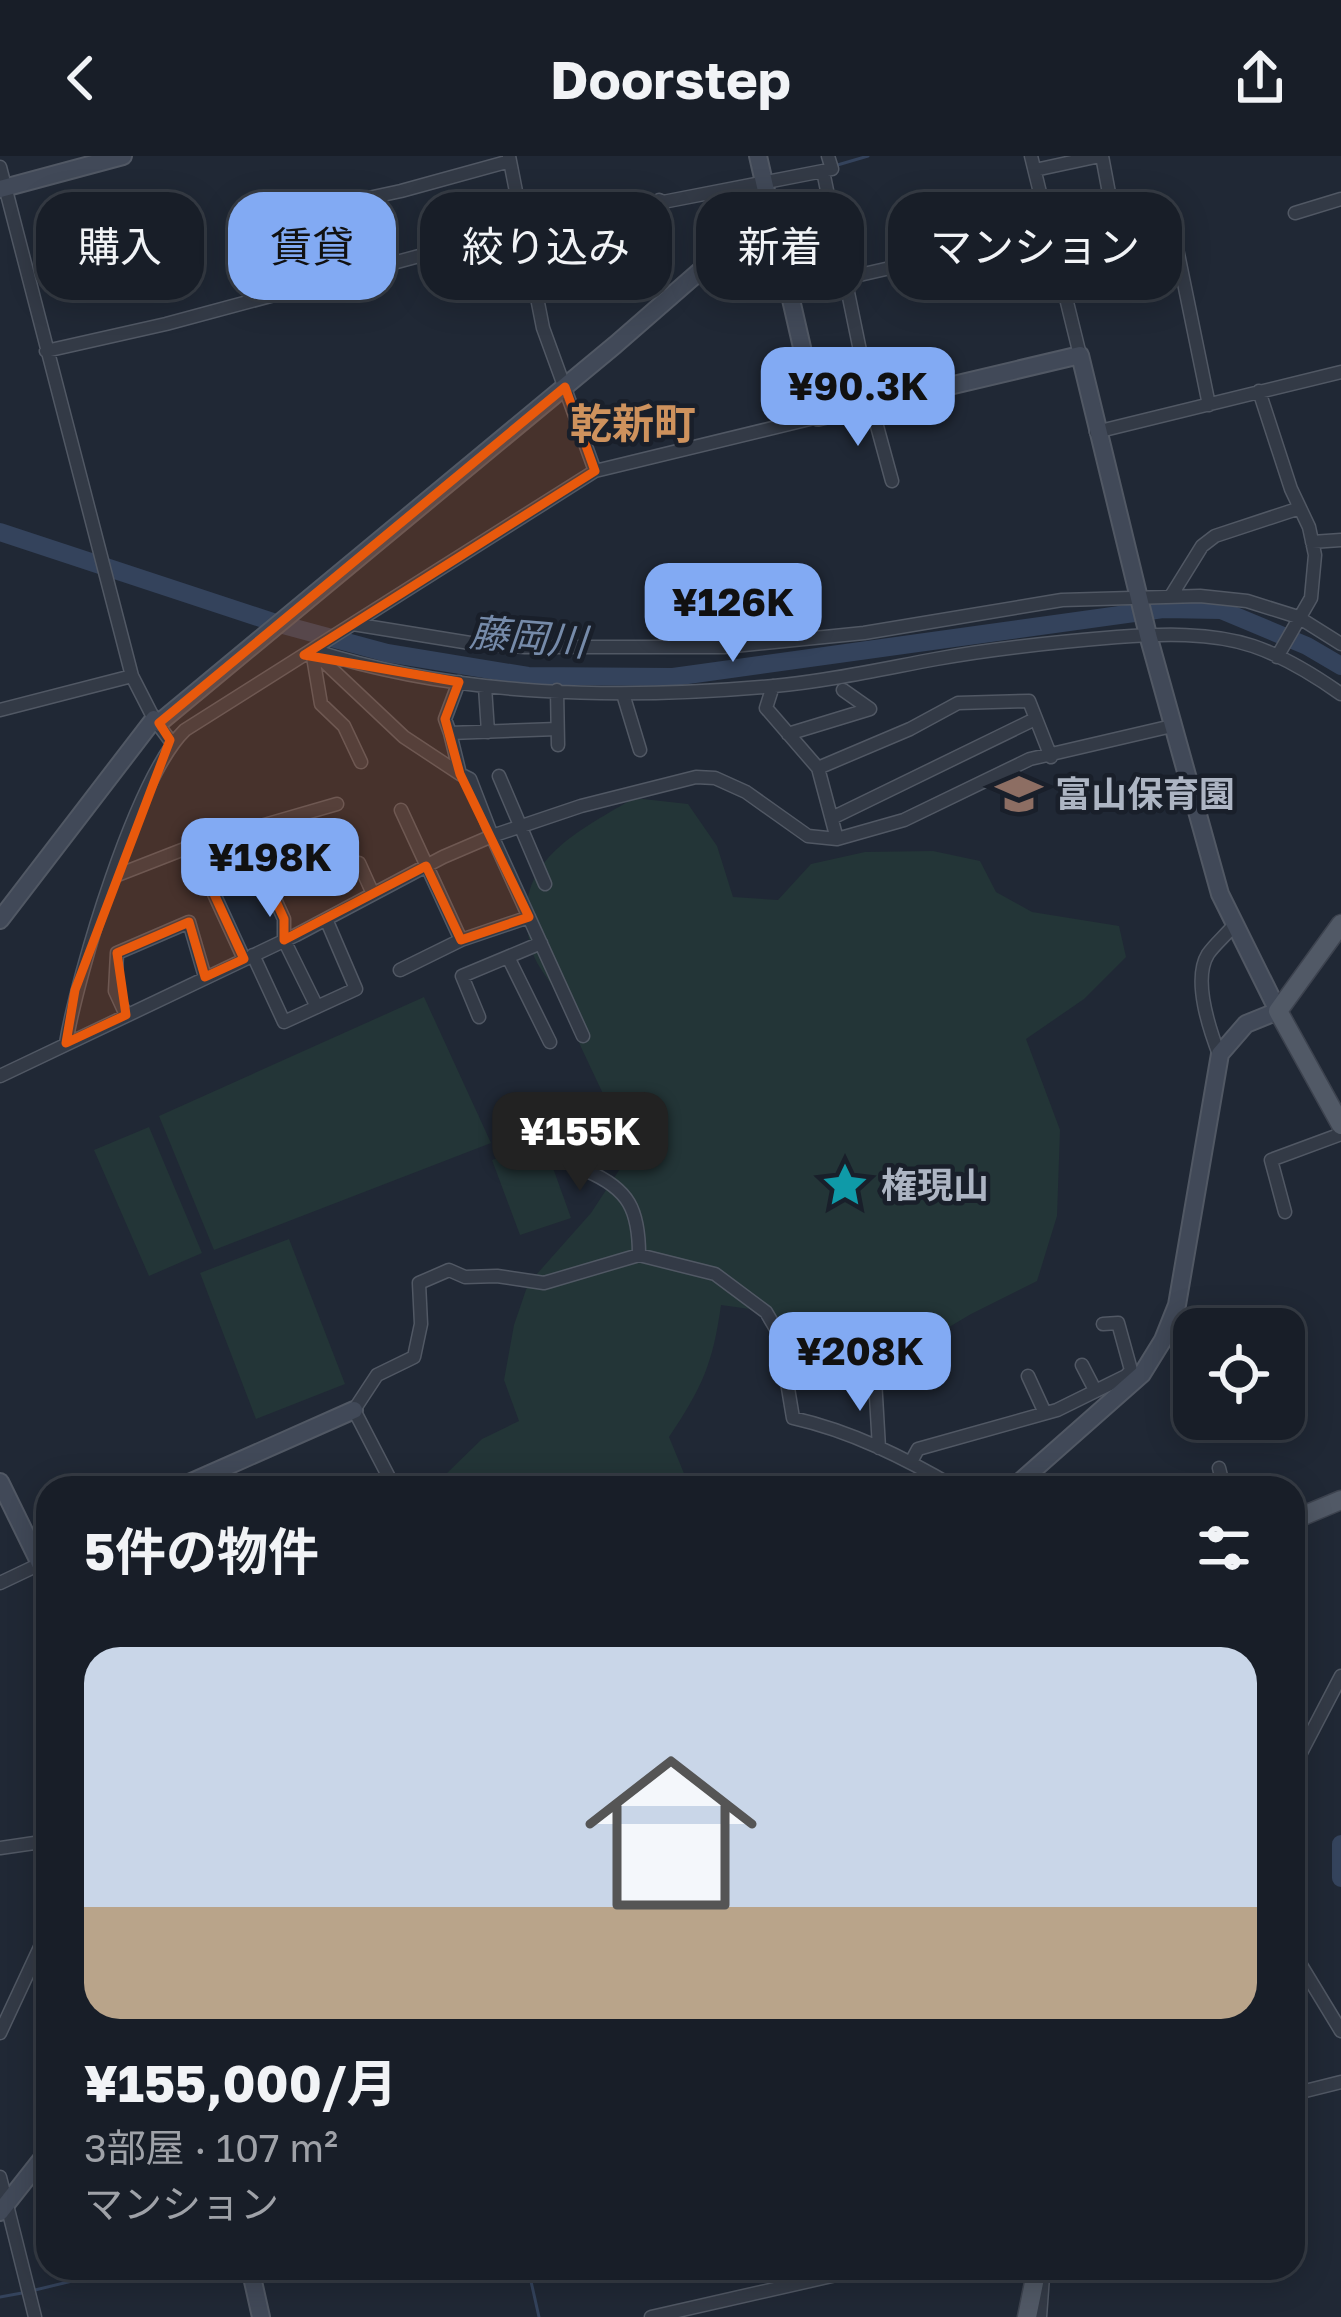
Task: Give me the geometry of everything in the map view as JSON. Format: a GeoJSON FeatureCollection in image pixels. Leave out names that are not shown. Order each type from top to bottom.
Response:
{"type":"FeatureCollection","features":[{"type":"Feature","properties":{"kind":"main road"},"geometry":{"type":"LineString","coordinates":[[1341,924],[1278,1011],[1341,1125]]}},
{"type":"Feature","properties":{"kind":"main road"},"geometry":{"type":"LineString","coordinates":[[1305,1515],[1341,1500]]}},
{"type":"Feature","properties":{"kind":"main road"},"geometry":{"type":"LineString","coordinates":[[1027,2317],[1036,2280]]}},
{"type":"Feature","properties":{"kind":"street"},"geometry":{"type":"LineString","coordinates":[[3,188],[123,156]]}},
{"type":"Feature","properties":{"kind":"street"},"geometry":{"type":"LineString","coordinates":[[758,156],[767,192]]}},
{"type":"Feature","properties":{"kind":"street"},"geometry":{"type":"LineString","coordinates":[[672,201],[832,169],[828,156]]}},
{"type":"Feature","properties":{"kind":"street"},"geometry":{"type":"LineString","coordinates":[[1026,1476],[1129,1381],[1163,1340],[1177,1305],[1220,1058],[1230,1038],[1246,1024],[1278,1011],[1220,894],[1147,632],[1033,163],[1101,156],[1108,192]]}},
{"type":"Feature","properties":{"kind":"street"},"geometry":{"type":"LineString","coordinates":[[396,192],[510,158],[518,192]]}},
{"type":"Feature","properties":{"kind":"street"},"geometry":{"type":"LineString","coordinates":[[0,167],[107,590],[133,676],[172,743]]}},
{"type":"Feature","properties":{"kind":"street"},"geometry":{"type":"LineString","coordinates":[[823,171],[827,192]]}},
{"type":"Feature","properties":{"kind":"street"},"geometry":{"type":"LineString","coordinates":[[1295,212],[1341,199]]}},
{"type":"Feature","properties":{"kind":"street"},"geometry":{"type":"LineString","coordinates":[[46,351],[420,257]]}},
{"type":"Feature","properties":{"kind":"street"},"geometry":{"type":"LineString","coordinates":[[0,920],[157,721],[269,635],[696,274]]}},
{"type":"Feature","properties":{"kind":"street"},"geometry":{"type":"LineString","coordinates":[[1182,277],[1209,405]]}},
{"type":"Feature","properties":{"kind":"street"},"geometry":{"type":"LineString","coordinates":[[538,300],[543,328],[595,471]]}},
{"type":"Feature","properties":{"kind":"street"},"geometry":{"type":"LineString","coordinates":[[791,300],[818,417]]}},
{"type":"Feature","properties":{"kind":"street"},"geometry":{"type":"LineString","coordinates":[[849,300],[892,481]]}},
{"type":"Feature","properties":{"kind":"street"},"geometry":{"type":"LineString","coordinates":[[66,1043],[75,990],[140,808],[172,743],[185,730],[595,471],[1080,355]]}},
{"type":"Feature","properties":{"kind":"street"},"geometry":{"type":"LineString","coordinates":[[1096,432],[1341,372]]}},
{"type":"Feature","properties":{"kind":"street"},"geometry":{"type":"LineString","coordinates":[[1259,392],[1312,542],[1315,568],[1311,598],[1278,655]]}},
{"type":"Feature","properties":{"kind":"street"},"geometry":{"type":"LineString","coordinates":[[1171,596],[1202,546],[1216,536],[1300,508]]}},
{"type":"Feature","properties":{"kind":"street"},"geometry":{"type":"LineString","coordinates":[[1312,542],[1341,540]]}},
{"type":"Feature","properties":{"kind":"street"},"geometry":{"type":"LineString","coordinates":[[348,625],[470,644],[724,647],[864,633],[1062,600],[1171,596],[1247,602],[1297,619],[1341,644]]}},
{"type":"Feature","properties":{"kind":"street"},"geometry":{"type":"LineString","coordinates":[[315,648],[360,665],[485,687],[623,694],[773,686],[1147,632],[1226,640],[1278,655],[1341,694]]}},
{"type":"Feature","properties":{"kind":"street"},"geometry":{"type":"LineString","coordinates":[[315,648],[321,704],[344,726],[361,762]]}},
{"type":"Feature","properties":{"kind":"street"},"geometry":{"type":"LineString","coordinates":[[315,648],[404,737],[470,779],[583,1036]]}},
{"type":"Feature","properties":{"kind":"street"},"geometry":{"type":"LineString","coordinates":[[0,710],[133,676]]}},
{"type":"Feature","properties":{"kind":"street"},"geometry":{"type":"LineString","coordinates":[[459,682],[445,719],[460,773]]}},
{"type":"Feature","properties":{"kind":"street"},"geometry":{"type":"LineString","coordinates":[[773,686],[766,708],[818,768],[837,838]]}},
{"type":"Feature","properties":{"kind":"street"},"geometry":{"type":"LineString","coordinates":[[485,687],[488,732]]}},
{"type":"Feature","properties":{"kind":"street"},"geometry":{"type":"LineString","coordinates":[[556,690],[558,745]]}},
{"type":"Feature","properties":{"kind":"street"},"geometry":{"type":"LineString","coordinates":[[788,734],[870,709],[843,690]]}},
{"type":"Feature","properties":{"kind":"street"},"geometry":{"type":"LineString","coordinates":[[623,694],[640,750]]}},
{"type":"Feature","properties":{"kind":"street"},"geometry":{"type":"LineString","coordinates":[[818,768],[958,704],[1029,700],[1051,757]]}},
{"type":"Feature","properties":{"kind":"street"},"geometry":{"type":"LineString","coordinates":[[834,817],[1035,719]]}},
{"type":"Feature","properties":{"kind":"street"},"geometry":{"type":"LineString","coordinates":[[0,1076],[426,866],[492,836],[580,806],[696,777],[715,778],[746,792],[808,836],[837,838],[904,820],[1030,759],[1172,726]]}},
{"type":"Feature","properties":{"kind":"street"},"geometry":{"type":"LineString","coordinates":[[450,733],[557,729]]}},
{"type":"Feature","properties":{"kind":"street"},"geometry":{"type":"LineString","coordinates":[[499,776],[545,884]]}},
{"type":"Feature","properties":{"kind":"street"},"geometry":{"type":"LineString","coordinates":[[116,875],[192,846],[338,804]]}},
{"type":"Feature","properties":{"kind":"street"},"geometry":{"type":"LineString","coordinates":[[401,810],[461,940]]}},
{"type":"Feature","properties":{"kind":"street"},"geometry":{"type":"LineString","coordinates":[[244,831],[284,919],[284,940],[317,1007]]}},
{"type":"Feature","properties":{"kind":"street"},"geometry":{"type":"LineString","coordinates":[[192,846],[284,1022],[356,989],[326,919]]}},
{"type":"Feature","properties":{"kind":"street"},"geometry":{"type":"LineString","coordinates":[[358,863],[373,895]]}},
{"type":"Feature","properties":{"kind":"street"},"geometry":{"type":"LineString","coordinates":[[400,970],[461,940],[529,917]]}},
{"type":"Feature","properties":{"kind":"street"},"geometry":{"type":"LineString","coordinates":[[126,1015],[115,991],[117,953],[189,922],[205,977]]}},
{"type":"Feature","properties":{"kind":"street"},"geometry":{"type":"LineString","coordinates":[[1220,1058],[1211,1036],[1202,967],[1234,925]]}},
{"type":"Feature","properties":{"kind":"street"},"geometry":{"type":"LineString","coordinates":[[479,1017],[462,976],[541,943]]}},
{"type":"Feature","properties":{"kind":"street"},"geometry":{"type":"LineString","coordinates":[[508,957],[550,1042]]}},
{"type":"Feature","properties":{"kind":"street"},"geometry":{"type":"LineString","coordinates":[[563,1121],[587,1171],[609,1180],[632,1204],[639,1255]]}},
{"type":"Feature","properties":{"kind":"street"},"geometry":{"type":"LineString","coordinates":[[1285,1212],[1271,1160],[1341,1134]]}},
{"type":"Feature","properties":{"kind":"street"},"geometry":{"type":"LineString","coordinates":[[205,1476],[354,1410],[377,1376],[414,1357],[421,1324],[419,1283],[449,1270],[465,1277],[544,1283],[639,1255],[716,1274],[766,1312],[778,1334],[793,1418],[824,1425],[935,1476]]}},
{"type":"Feature","properties":{"kind":"street"},"geometry":{"type":"LineString","coordinates":[[1103,1324],[1118,1323],[1131,1370],[1129,1381]]}},
{"type":"Feature","properties":{"kind":"street"},"geometry":{"type":"LineString","coordinates":[[1082,1365],[1095,1390]]}},
{"type":"Feature","properties":{"kind":"street"},"geometry":{"type":"LineString","coordinates":[[1028,1376],[1045,1413]]}},
{"type":"Feature","properties":{"kind":"street"},"geometry":{"type":"LineString","coordinates":[[875,1379],[879,1448]]}},
{"type":"Feature","properties":{"kind":"street"},"geometry":{"type":"LineString","coordinates":[[911,1462],[918,1449],[1045,1413],[1095,1390],[1129,1381]]}},
{"type":"Feature","properties":{"kind":"street"},"geometry":{"type":"LineString","coordinates":[[354,1410],[388,1476]]}},
{"type":"Feature","properties":{"kind":"street"},"geometry":{"type":"LineString","coordinates":[[1219,1468],[1221,1476]]}},
{"type":"Feature","properties":{"kind":"street"},"geometry":{"type":"LineString","coordinates":[[0,1482],[36,1549]]}},
{"type":"Feature","properties":{"kind":"street"},"geometry":{"type":"LineString","coordinates":[[0,1583],[36,1563]]}},
{"type":"Feature","properties":{"kind":"street"},"geometry":{"type":"LineString","coordinates":[[1305,1742],[1341,1676]]}},
{"type":"Feature","properties":{"kind":"street"},"geometry":{"type":"LineString","coordinates":[[0,1849],[36,1843]]}},
{"type":"Feature","properties":{"kind":"street"},"geometry":{"type":"LineString","coordinates":[[0,2033],[36,1956]]}},
{"type":"Feature","properties":{"kind":"street"},"geometry":{"type":"LineString","coordinates":[[1305,1972],[1341,2031]]}},
{"type":"Feature","properties":{"kind":"street"},"geometry":{"type":"LineString","coordinates":[[1305,2091],[1341,2082]]}},
{"type":"Feature","properties":{"kind":"street"},"geometry":{"type":"LineString","coordinates":[[4,2207],[36,2166]]}},
{"type":"Feature","properties":{"kind":"street"},"geometry":{"type":"LineString","coordinates":[[0,2177],[35,2317]]}},
{"type":"Feature","properties":{"kind":"street"},"geometry":{"type":"LineString","coordinates":[[253,2280],[261,2317]]}},
{"type":"Feature","properties":{"kind":"street"},"geometry":{"type":"LineString","coordinates":[[651,2317],[813,2280]]}},
{"type":"Feature","properties":{"kind":"street"},"geometry":{"type":"LineString","coordinates":[[1039,2280],[1040,2317]]}},
{"type":"Feature","properties":{"kind":"highlighted area"},"geometry":{"type":"Polygon","coordinates":[[[565,387],[595,471],[304,655],[459,682],[445,719],[460,774],[529,917],[461,940],[426,866],[284,940],[284,919],[244,831],[192,846],[244,959],[205,977],[189,922],[117,953],[126,1015],[66,1043],[75,990],[170,740],[159,723],[565,387]]]}},
{"type":"Feature","properties":{"kind":"shaded area"},"geometry":{"type":"Polygon","coordinates":[[[634,798],[688,804],[717,846],[733,897],[778,900],[811,864],[865,852],[933,851],[980,861],[996,892],[1032,912],[1119,926],[1126,957],[1084,999],[1026,1039],[1060,1130],[1057,1216],[1037,1281],[887,1364],[818,1349],[772,1312],[721,1305],[704,1374],[669,1437],[685,1476],[444,1476],[482,1439],[519,1421],[504,1380],[514,1325],[528,1284],[591,1213],[631,1152],[557,994],[534,957],[527,921],[528,896],[536,875],[550,856],[634,798]]]}},
{"type":"Feature","properties":{"kind":"shaded area"},"geometry":{"type":"Polygon","coordinates":[[[424,997],[491,1143],[214,1250],[159,1116],[424,997]]]}},
{"type":"Feature","properties":{"kind":"shaded area"},"geometry":{"type":"Polygon","coordinates":[[[149,1127],[202,1253],[149,1276],[94,1150],[149,1127]]]}},
{"type":"Feature","properties":{"kind":"shaded area"},"geometry":{"type":"Polygon","coordinates":[[[543,1140],[571,1218],[520,1235],[492,1160],[543,1140]]]}},
{"type":"Feature","properties":{"kind":"shaded area"},"geometry":{"type":"Polygon","coordinates":[[[289,1239],[345,1384],[256,1419],[200,1273],[289,1239]]]}},
{"type":"Feature","properties":{"kind":"waterway"},"geometry":{"type":"LineString","coordinates":[[834,166],[868,156]]}},
{"type":"Feature","properties":{"kind":"waterway","name":"藤岡川"},"geometry":{"type":"LineString","coordinates":[[0,532],[276,623],[387,653],[528,676],[673,677],[1163,609],[1221,610],[1307,646],[1341,666]]}},
{"type":"Feature","properties":{"kind":"waterway"},"geometry":{"type":"LineString","coordinates":[[1341,1844],[1341,1878]]}},
{"type":"Feature","properties":{"kind":"waterway"},"geometry":{"type":"LineString","coordinates":[[35,2290],[76,2280]]}},
{"type":"Feature","properties":{"kind":"waterway"},"geometry":{"type":"LineString","coordinates":[[531,2280],[539,2317]]}},
{"type":"Feature","properties":{"kind":"waterway"},"geometry":{"type":"LineString","coordinates":[[0,2297],[22,2293]]}},
{"type":"Feature","properties":{"kind":"place","name":"富山保育園"},"geometry":{"type":"Point","coordinates":[1019,794]}},
{"type":"Feature","properties":{"kind":"place","name":"権現山"},"geometry":{"type":"Point","coordinates":[845,1185]}},
{"type":"Feature","properties":{"kind":"district","name":"乾新町"},"geometry":{"type":"Point","coordinates":[633,424]}}]}
